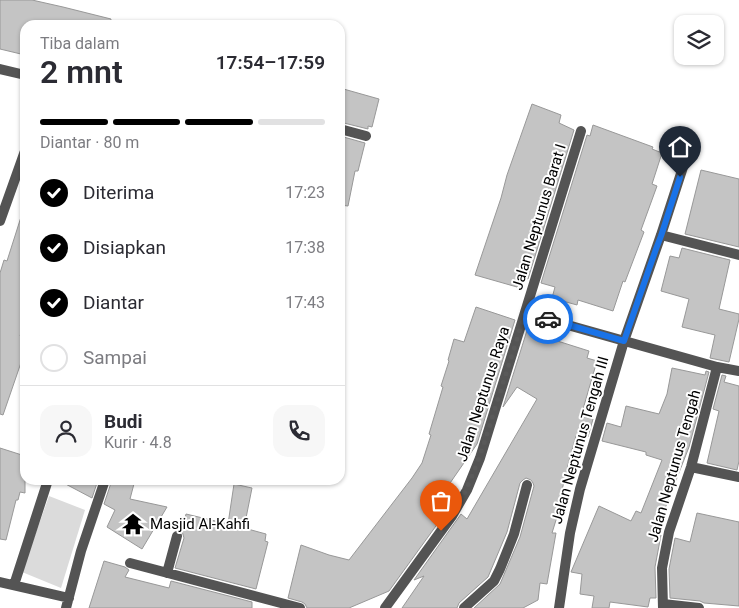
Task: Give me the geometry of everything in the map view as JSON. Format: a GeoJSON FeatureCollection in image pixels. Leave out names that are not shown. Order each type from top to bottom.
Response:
{"type":"FeatureCollection","features":[{"type":"Feature","properties":{"kind":"street"},"geometry":{"type":"LineString","coordinates":[[0,69],[20,74]]}},
{"type":"Feature","properties":{"kind":"street"},"geometry":{"type":"LineString","coordinates":[[345,130],[366,136]]}},
{"type":"Feature","properties":{"kind":"street","name":"Jalan Neptunus Barat I"},"geometry":{"type":"LineString","coordinates":[[525,313],[581,131]]}},
{"type":"Feature","properties":{"kind":"street","name":"Jalan Neptunus Tengah III"},"geometry":{"type":"LineString","coordinates":[[559,608],[570,533],[580,489],[624,341],[685,161]]}},
{"type":"Feature","properties":{"kind":"street"},"geometry":{"type":"LineString","coordinates":[[0,221],[2,208],[20,163]]}},
{"type":"Feature","properties":{"kind":"street"},"geometry":{"type":"LineString","coordinates":[[661,236],[739,255]]}},
{"type":"Feature","properties":{"kind":"street"},"geometry":{"type":"LineString","coordinates":[[525,313],[739,372]]}},
{"type":"Feature","properties":{"kind":"street","name":"Jalan Neptunus Raya"},"geometry":{"type":"LineString","coordinates":[[385,608],[452,516],[467,490],[480,458],[525,313]]}},
{"type":"Feature","properties":{"kind":"street","name":"Jalan Neptunus Tengah"},"geometry":{"type":"LineString","coordinates":[[694,608],[663,606],[662,568],[669,532],[691,467],[717,366]]}},
{"type":"Feature","properties":{"kind":"street"},"geometry":{"type":"LineString","coordinates":[[691,467],[739,477]]}},
{"type":"Feature","properties":{"kind":"street"},"geometry":{"type":"LineString","coordinates":[[14,585],[46,485]]}},
{"type":"Feature","properties":{"kind":"street"},"geometry":{"type":"LineString","coordinates":[[0,582],[68,603],[81,551],[103,485]]}},
{"type":"Feature","properties":{"kind":"street"},"geometry":{"type":"LineString","coordinates":[[464,608],[494,581],[500,570],[514,534],[527,485]]}},
{"type":"Feature","properties":{"kind":"street"},"geometry":{"type":"LineString","coordinates":[[167,572],[177,536]]}},
{"type":"Feature","properties":{"kind":"street"},"geometry":{"type":"LineString","coordinates":[[130,563],[300,608]]}},
{"type":"Feature","properties":{"kind":"shaded area"},"geometry":{"type":"Polygon","coordinates":[[[49,496],[85,510],[61,588],[22,572],[49,496]]]}},
{"type":"Feature","properties":{"kind":"building"},"geometry":{"type":"Polygon","coordinates":[[[0,0],[32,0],[111,19],[20,20],[20,54],[0,49],[0,0]]]}},
{"type":"Feature","properties":{"kind":"building"},"geometry":{"type":"Polygon","coordinates":[[[345,89],[379,99],[372,127],[368,126],[368,129],[345,123],[345,89]]]}},
{"type":"Feature","properties":{"kind":"building"},"geometry":{"type":"Polygon","coordinates":[[[532,104],[561,115],[559,123],[574,130],[528,279],[521,276],[517,287],[475,275],[532,104]]]}},
{"type":"Feature","properties":{"kind":"building"},"geometry":{"type":"Polygon","coordinates":[[[593,125],[653,147],[652,149],[662,153],[652,184],[657,186],[641,230],[644,232],[625,282],[623,281],[613,311],[578,300],[577,305],[552,298],[555,287],[541,283],[587,135],[590,136],[593,125]]]}},
{"type":"Feature","properties":{"kind":"building"},"geometry":{"type":"Polygon","coordinates":[[[345,137],[365,143],[358,171],[355,171],[348,206],[345,206],[345,137]]]}},
{"type":"Feature","properties":{"kind":"building"},"geometry":{"type":"Polygon","coordinates":[[[701,170],[739,179],[739,247],[685,234],[701,170]]]}},
{"type":"Feature","properties":{"kind":"building"},"geometry":{"type":"Polygon","coordinates":[[[20,220],[20,366],[3,415],[0,414],[0,273],[4,260],[7,261],[20,220]]]}},
{"type":"Feature","properties":{"kind":"building"},"geometry":{"type":"Polygon","coordinates":[[[682,248],[730,260],[719,309],[739,314],[729,362],[710,358],[715,335],[682,327],[689,299],[661,291],[670,256],[679,258],[682,248]]]}},
{"type":"Feature","properties":{"kind":"building"},"geometry":{"type":"Polygon","coordinates":[[[476,307],[515,320],[477,444],[439,499],[450,506],[389,591],[349,608],[307,608],[302,602],[288,598],[301,545],[349,560],[422,463],[431,435],[429,434],[443,387],[441,386],[454,339],[464,342],[476,307]]]}},
{"type":"Feature","properties":{"kind":"building"},"geometry":{"type":"Polygon","coordinates":[[[529,324],[548,330],[548,338],[589,351],[587,358],[597,361],[581,416],[593,419],[588,437],[576,436],[570,457],[562,490],[565,491],[552,533],[556,533],[547,584],[540,583],[538,600],[523,608],[474,608],[500,584],[520,537],[534,486],[531,480],[526,478],[520,483],[507,532],[488,577],[459,603],[457,608],[402,608],[424,576],[414,580],[461,514],[467,519],[537,399],[517,387],[503,407],[529,324]]]}},
{"type":"Feature","properties":{"kind":"building"},"geometry":{"type":"Polygon","coordinates":[[[672,368],[705,375],[706,371],[709,372],[689,447],[655,534],[661,535],[655,567],[656,598],[650,598],[648,607],[610,602],[609,608],[592,608],[594,596],[580,594],[582,574],[571,572],[599,506],[631,521],[636,511],[641,513],[662,460],[646,455],[646,452],[602,441],[607,423],[621,427],[626,406],[659,414],[667,394],[672,368]]]}},
{"type":"Feature","properties":{"kind":"building"},"geometry":{"type":"Polygon","coordinates":[[[722,375],[726,376],[724,382],[739,386],[739,461],[737,470],[707,463],[719,411],[713,409],[722,375]]]}},
{"type":"Feature","properties":{"kind":"building"},"geometry":{"type":"Polygon","coordinates":[[[0,448],[20,454],[20,485],[25,485],[25,493],[20,492],[18,500],[16,500],[6,540],[0,539],[0,448]]]}},
{"type":"Feature","properties":{"kind":"building"},"geometry":{"type":"Polygon","coordinates":[[[67,485],[96,485],[92,498],[67,485]]]}},
{"type":"Feature","properties":{"kind":"building","name":"Masjid Al-Kahfi"},"geometry":{"type":"Polygon","coordinates":[[[110,485],[134,485],[130,499],[167,507],[142,549],[107,527],[115,510],[104,504],[110,485]]]}},
{"type":"Feature","properties":{"kind":"building"},"geometry":{"type":"Polygon","coordinates":[[[234,485],[252,488],[244,528],[266,534],[265,541],[268,542],[256,589],[175,568],[184,538],[182,531],[186,514],[228,524],[234,485]]]}},
{"type":"Feature","properties":{"kind":"building"},"geometry":{"type":"Polygon","coordinates":[[[697,513],[739,522],[739,606],[670,598],[669,569],[675,538],[690,542],[697,513]]]}},
{"type":"Feature","properties":{"kind":"building"},"geometry":{"type":"Polygon","coordinates":[[[104,561],[129,570],[125,577],[169,588],[171,581],[252,602],[252,608],[89,608],[104,561]]]}},
{"type":"Feature","properties":{"kind":"way so far"},"geometry":{"type":"LineString","coordinates":[[441,531],[467,490],[480,458],[525,313],[548,319]]}},
{"type":"Feature","properties":{"kind":"place","name":"Masjid Al-Kahfi"},"geometry":{"type":"Point","coordinates":[133,524]}},
{"type":"Feature","properties":{"kind":"route"},"geometry":{"type":"LineString","coordinates":[[548,319],[624,341],[680,177]]}}]}
